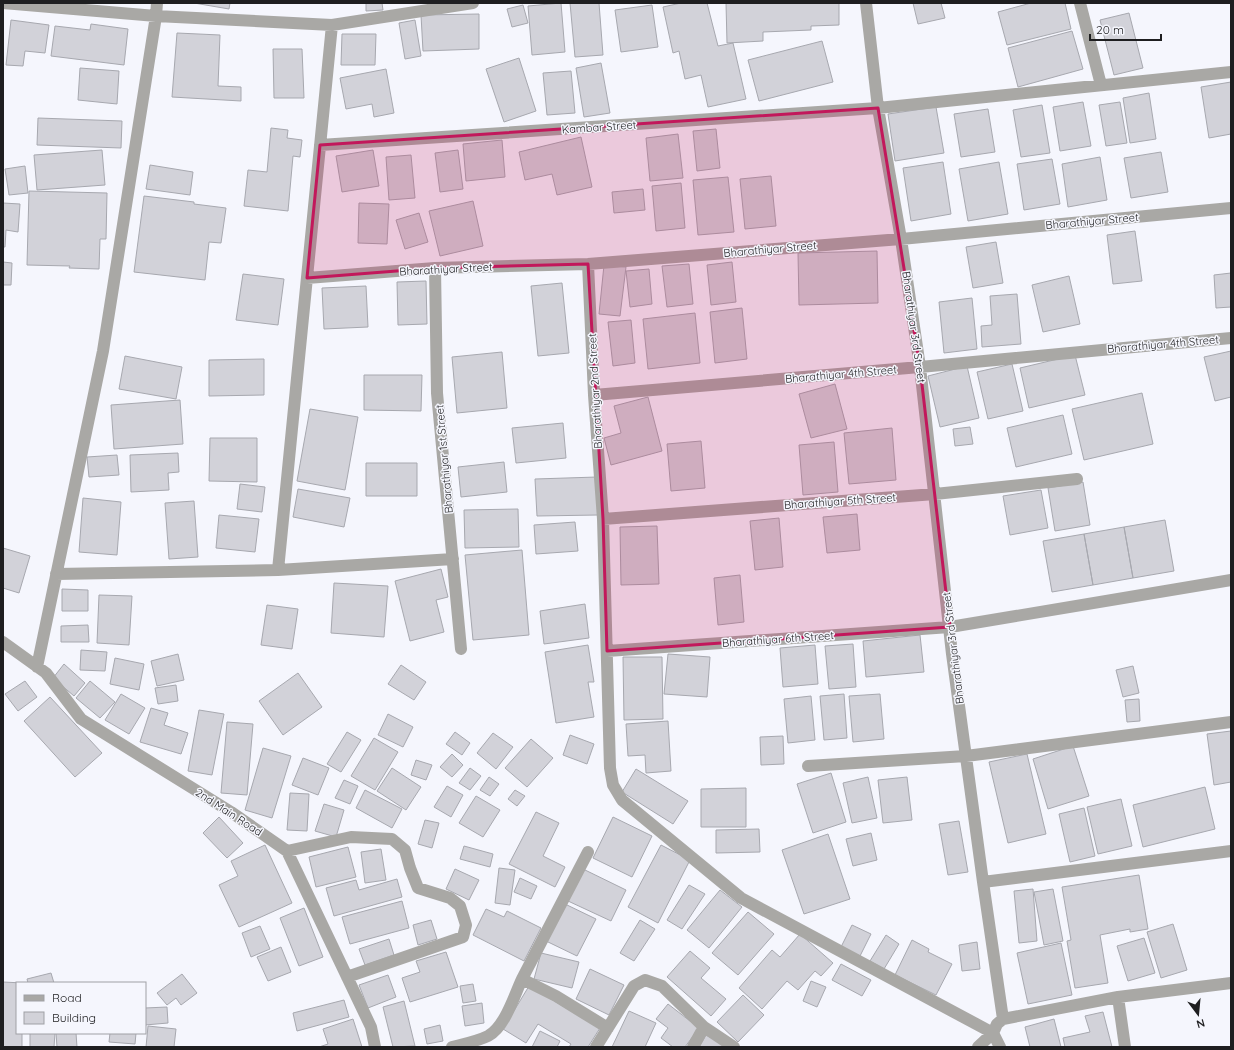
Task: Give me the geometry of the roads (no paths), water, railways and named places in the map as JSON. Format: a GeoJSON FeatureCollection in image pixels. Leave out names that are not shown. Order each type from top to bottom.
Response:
{"type":"FeatureCollection","features":[{"type":"Feature","properties":{"kind":"street"},"geometry":{"type":"LineString","coordinates":[[3,3],[156,16],[332,25],[428,6],[473,3]]}},
{"type":"Feature","properties":{"kind":"street"},"geometry":{"type":"LineString","coordinates":[[37,667],[103,351],[157,3]]}},
{"type":"Feature","properties":{"kind":"street","name":"Bharathiyar 3rd Street"},"geometry":{"type":"LineString","coordinates":[[866,3],[878,108],[901,239],[920,367],[966,756],[1003,1019]]}},
{"type":"Feature","properties":{"kind":"street"},"geometry":{"type":"LineString","coordinates":[[1080,3],[1101,85]]}},
{"type":"Feature","properties":{"kind":"street"},"geometry":{"type":"LineString","coordinates":[[278,570],[332,25]]}},
{"type":"Feature","properties":{"kind":"street","name":"Kambar Street"},"geometry":{"type":"LineString","coordinates":[[320,145],[878,108],[1231,72]]}},
{"type":"Feature","properties":{"kind":"street","name":"Bharathiyar Street"},"geometry":{"type":"LineString","coordinates":[[307,278],[435,268],[588,264],[901,239],[1231,208]]}},
{"type":"Feature","properties":{"kind":"street","name":"Bharathiyar 2nd Street"},"geometry":{"type":"LineString","coordinates":[[588,264],[594,395],[603,519],[610,768],[612,785],[622,800],[741,898],[993,1033]]}},
{"type":"Feature","properties":{"kind":"street","name":"Bharathiyar 1st Street"},"geometry":{"type":"LineString","coordinates":[[435,268],[437,392],[461,649]]}},
{"type":"Feature","properties":{"kind":"street","name":"Bharathiyar 4th Street"},"geometry":{"type":"LineString","coordinates":[[594,395],[1231,338]]}},
{"type":"Feature","properties":{"kind":"street","name":"Bharathiyar 5th Street"},"geometry":{"type":"LineString","coordinates":[[603,519],[935,494],[1077,479]]}},
{"type":"Feature","properties":{"kind":"street"},"geometry":{"type":"LineString","coordinates":[[56,574],[278,570],[453,559]]}},
{"type":"Feature","properties":{"kind":"street","name":"Bharathiyar 6th Street"},"geometry":{"type":"LineString","coordinates":[[607,651],[950,628],[1231,580]]}},
{"type":"Feature","properties":{"kind":"street","name":"2nd Main Road"},"geometry":{"type":"LineString","coordinates":[[3,642],[46,673],[81,719],[231,812],[287,851],[371,1027],[375,1047]]}},
{"type":"Feature","properties":{"kind":"street"},"geometry":{"type":"LineString","coordinates":[[808,766],[966,756],[1231,722]]}},
{"type":"Feature","properties":{"kind":"street"},"geometry":{"type":"LineString","coordinates":[[287,851],[351,837],[392,839],[405,850],[418,888],[450,898],[460,906],[466,925],[463,937],[347,977]]}},
{"type":"Feature","properties":{"kind":"street"},"geometry":{"type":"LineString","coordinates":[[983,882],[1231,851]]}},
{"type":"Feature","properties":{"kind":"street"},"geometry":{"type":"LineString","coordinates":[[452,1047],[487,1037],[496,1031],[502,1022],[522,979],[588,852]]}},
{"type":"Feature","properties":{"kind":"street"},"geometry":{"type":"LineString","coordinates":[[522,979],[556,996],[608,1028]]}},
{"type":"Feature","properties":{"kind":"street"},"geometry":{"type":"LineString","coordinates":[[596,1047],[634,986],[645,980],[662,986],[704,1026],[734,1047]]}},
{"type":"Feature","properties":{"kind":"street"},"geometry":{"type":"LineString","coordinates":[[978,1047],[993,1033],[997,1024],[1003,1019],[1118,997],[1231,983]]}},
{"type":"Feature","properties":{"kind":"street"},"geometry":{"type":"LineString","coordinates":[[1118,997],[1126,1047]]}},
{"type":"Feature","properties":{"kind":"street"},"geometry":{"type":"LineString","coordinates":[[693,1047],[704,1026]]}},
{"type":"Feature","properties":{"kind":"street"},"geometry":{"type":"LineString","coordinates":[[993,1033],[1000,1047]]}}]}
